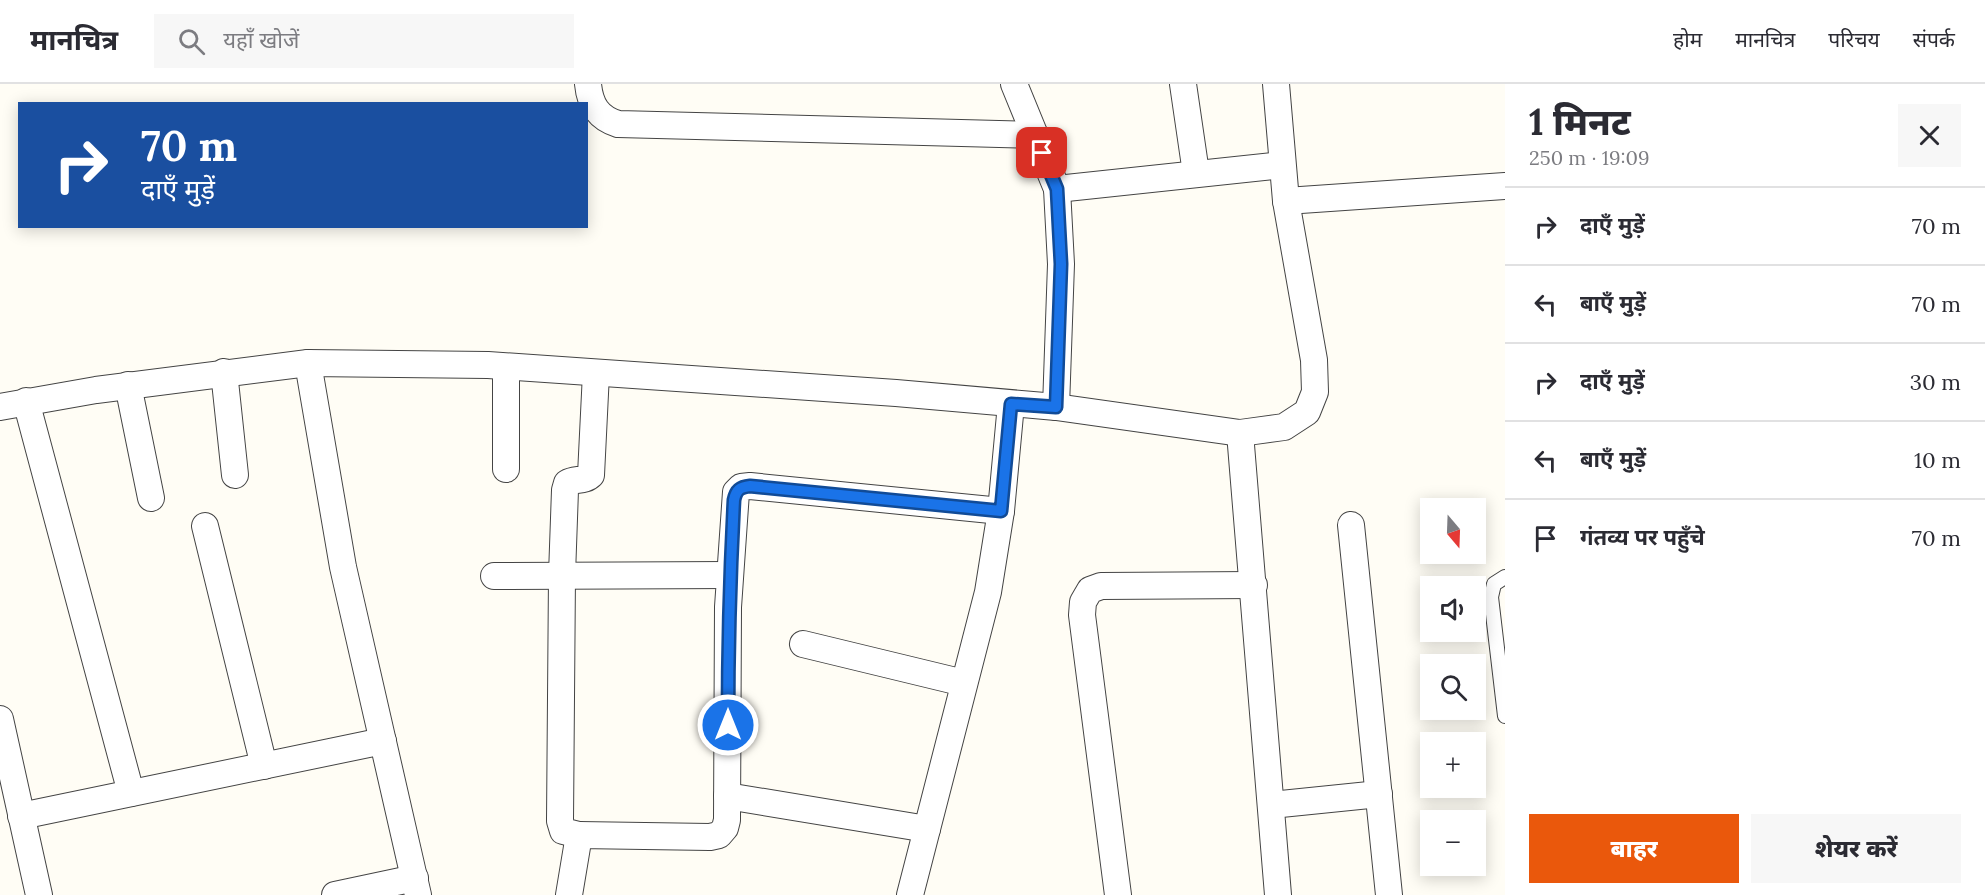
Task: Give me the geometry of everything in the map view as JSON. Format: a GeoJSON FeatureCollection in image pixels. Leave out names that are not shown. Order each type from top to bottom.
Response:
{"type":"FeatureCollection","features":[{"type":"Feature","properties":{"kind":"street"},"geometry":{"type":"LineString","coordinates":[[588,84],[589,96],[595,110],[606,120],[618,124],[1035,135]]}},
{"type":"Feature","properties":{"kind":"street"},"geometry":{"type":"LineString","coordinates":[[1014,84],[1057,189],[1061,264],[1056,407]]}},
{"type":"Feature","properties":{"kind":"street"},"geometry":{"type":"LineString","coordinates":[[1183,84],[1196,173]]}},
{"type":"Feature","properties":{"kind":"street"},"geometry":{"type":"LineString","coordinates":[[0,407],[128,385],[308,363],[506,367],[896,393],[1056,407],[1240,433],[1284,427],[1307,412],[1315,392],[1314,360],[1282,165],[1276,84]]}},
{"type":"Feature","properties":{"kind":"street"},"geometry":{"type":"LineString","coordinates":[[1057,189],[1282,165]]}},
{"type":"Feature","properties":{"kind":"street"},"geometry":{"type":"LineString","coordinates":[[1287,201],[1505,186]]}},
{"type":"Feature","properties":{"kind":"street"},"geometry":{"type":"LineString","coordinates":[[308,363],[343,567],[416,886],[335,895]]}},
{"type":"Feature","properties":{"kind":"street"},"geometry":{"type":"LineString","coordinates":[[506,367],[506,470]]}},
{"type":"Feature","properties":{"kind":"street"},"geometry":{"type":"LineString","coordinates":[[224,372],[235,475]]}},
{"type":"Feature","properties":{"kind":"street"},"geometry":{"type":"LineString","coordinates":[[596,373],[592,469],[589,478],[575,479],[567,483],[562,575],[560,821],[563,831],[579,835],[710,837],[725,828],[728,796],[730,575],[734,500],[736,492],[741,487],[750,486],[1001,511]]}},
{"type":"Feature","properties":{"kind":"street"},"geometry":{"type":"LineString","coordinates":[[128,385],[151,498]]}},
{"type":"Feature","properties":{"kind":"street"},"geometry":{"type":"LineString","coordinates":[[26,401],[131,793]]}},
{"type":"Feature","properties":{"kind":"street"},"geometry":{"type":"LineString","coordinates":[[909,895],[988,592],[1001,511],[1011,404]]}},
{"type":"Feature","properties":{"kind":"street"},"geometry":{"type":"LineString","coordinates":[[1240,433],[1278,895]]}},
{"type":"Feature","properties":{"kind":"street"},"geometry":{"type":"LineString","coordinates":[[1351,525],[1389,895]]}},
{"type":"Feature","properties":{"kind":"street"},"geometry":{"type":"LineString","coordinates":[[205,526],[264,766]]}},
{"type":"Feature","properties":{"kind":"street"},"geometry":{"type":"LineString","coordinates":[[494,576],[730,575]]}},
{"type":"Feature","properties":{"kind":"street"},"geometry":{"type":"LineString","coordinates":[[1118,895],[1082,615],[1083,602],[1090,590],[1101,586],[1254,585]]}},
{"type":"Feature","properties":{"kind":"street"},"geometry":{"type":"LineString","coordinates":[[803,644],[964,683]]}},
{"type":"Feature","properties":{"kind":"street"},"geometry":{"type":"LineString","coordinates":[[0,719],[12,802],[39,895]]}},
{"type":"Feature","properties":{"kind":"street"},"geometry":{"type":"LineString","coordinates":[[12,802],[131,793],[383,741]]}},
{"type":"Feature","properties":{"kind":"street"},"geometry":{"type":"LineString","coordinates":[[1271,805],[1379,794]]}},
{"type":"Feature","properties":{"kind":"street"},"geometry":{"type":"LineString","coordinates":[[728,796],[927,829]]}},
{"type":"Feature","properties":{"kind":"street"},"geometry":{"type":"LineString","coordinates":[[569,895],[579,835]]}},
{"type":"Feature","properties":{"kind":"lane"},"geometry":{"type":"LineString","coordinates":[[1505,577],[1494,584],[1491,597],[1505,716]]}},
{"type":"Feature","properties":{"kind":"route"},"geometry":{"type":"LineString","coordinates":[[728,725],[728,607],[734,500],[736,492],[741,487],[750,486],[1001,511],[1011,404],[1056,407],[1061,264],[1057,189],[1042,153]]}}]}
